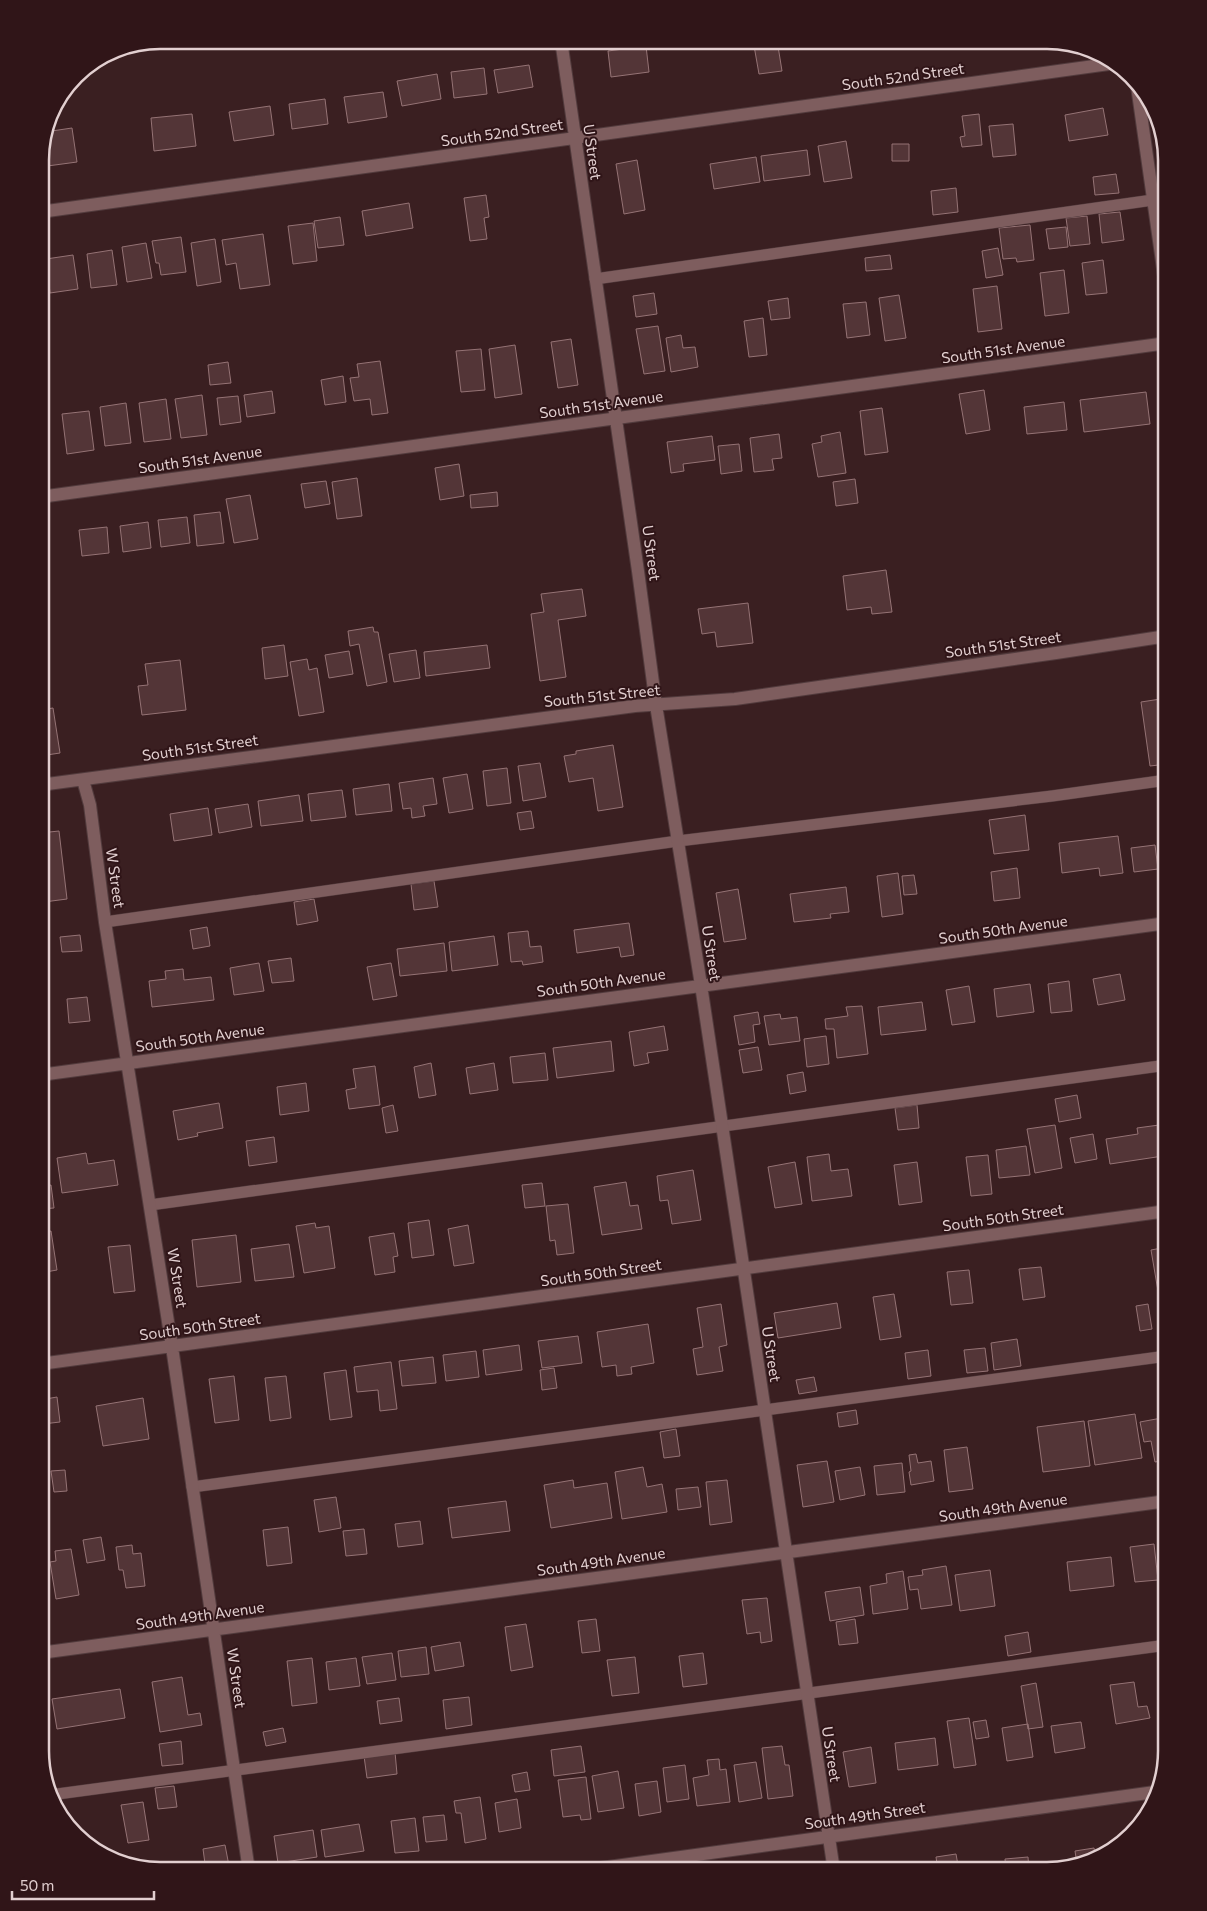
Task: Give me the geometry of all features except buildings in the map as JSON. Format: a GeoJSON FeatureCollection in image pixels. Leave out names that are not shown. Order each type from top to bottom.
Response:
{"type":"FeatureCollection","features":[{"type":"Feature","properties":{"kind":"street","name":"U Street"},"geometry":{"type":"LineString","coordinates":[[562,49],[656,705],[701,985],[832,1862]]}},
{"type":"Feature","properties":{"kind":"street","name":"South 52nd Street"},"geometry":{"type":"LineString","coordinates":[[49,211],[1105,65]]}},
{"type":"Feature","properties":{"kind":"street"},"geometry":{"type":"LineString","coordinates":[[1138,96],[1158,235]]}},
{"type":"Feature","properties":{"kind":"street","name":"South 51st Avenue"},"geometry":{"type":"LineString","coordinates":[[49,496],[1158,344]]}},
{"type":"Feature","properties":{"kind":"street","name":"South 51st Street"},"geometry":{"type":"LineString","coordinates":[[49,784],[636,706],[735,699],[1158,637]]}},
{"type":"Feature","properties":{"kind":"street","name":"W Street"},"geometry":{"type":"LineString","coordinates":[[83,780],[90,805],[105,922],[129,1063],[248,1862]]}},
{"type":"Feature","properties":{"kind":"street","name":"South 50th Avenue"},"geometry":{"type":"LineString","coordinates":[[49,1074],[1158,924]]}},
{"type":"Feature","properties":{"kind":"street","name":"South 50th Street"},"geometry":{"type":"LineString","coordinates":[[49,1363],[1158,1212]]}},
{"type":"Feature","properties":{"kind":"street","name":"South 49th Avenue"},"geometry":{"type":"LineString","coordinates":[[49,1652],[1158,1502]]}},
{"type":"Feature","properties":{"kind":"street","name":"South 49th Street"},"geometry":{"type":"LineString","coordinates":[[645,1862],[1150,1793]]}},
{"type":"Feature","properties":{"kind":"lane"},"geometry":{"type":"LineString","coordinates":[[595,279],[1158,199]]}},
{"type":"Feature","properties":{"kind":"lane"},"geometry":{"type":"LineString","coordinates":[[105,922],[678,841],[1052,796],[1158,781]]}},
{"type":"Feature","properties":{"kind":"lane"},"geometry":{"type":"LineString","coordinates":[[150,1205],[1158,1066]]}},
{"type":"Feature","properties":{"kind":"lane"},"geometry":{"type":"LineString","coordinates":[[192,1487],[1158,1357]]}},
{"type":"Feature","properties":{"kind":"lane"},"geometry":{"type":"LineString","coordinates":[[58,1794],[1158,1646]]}}]}
